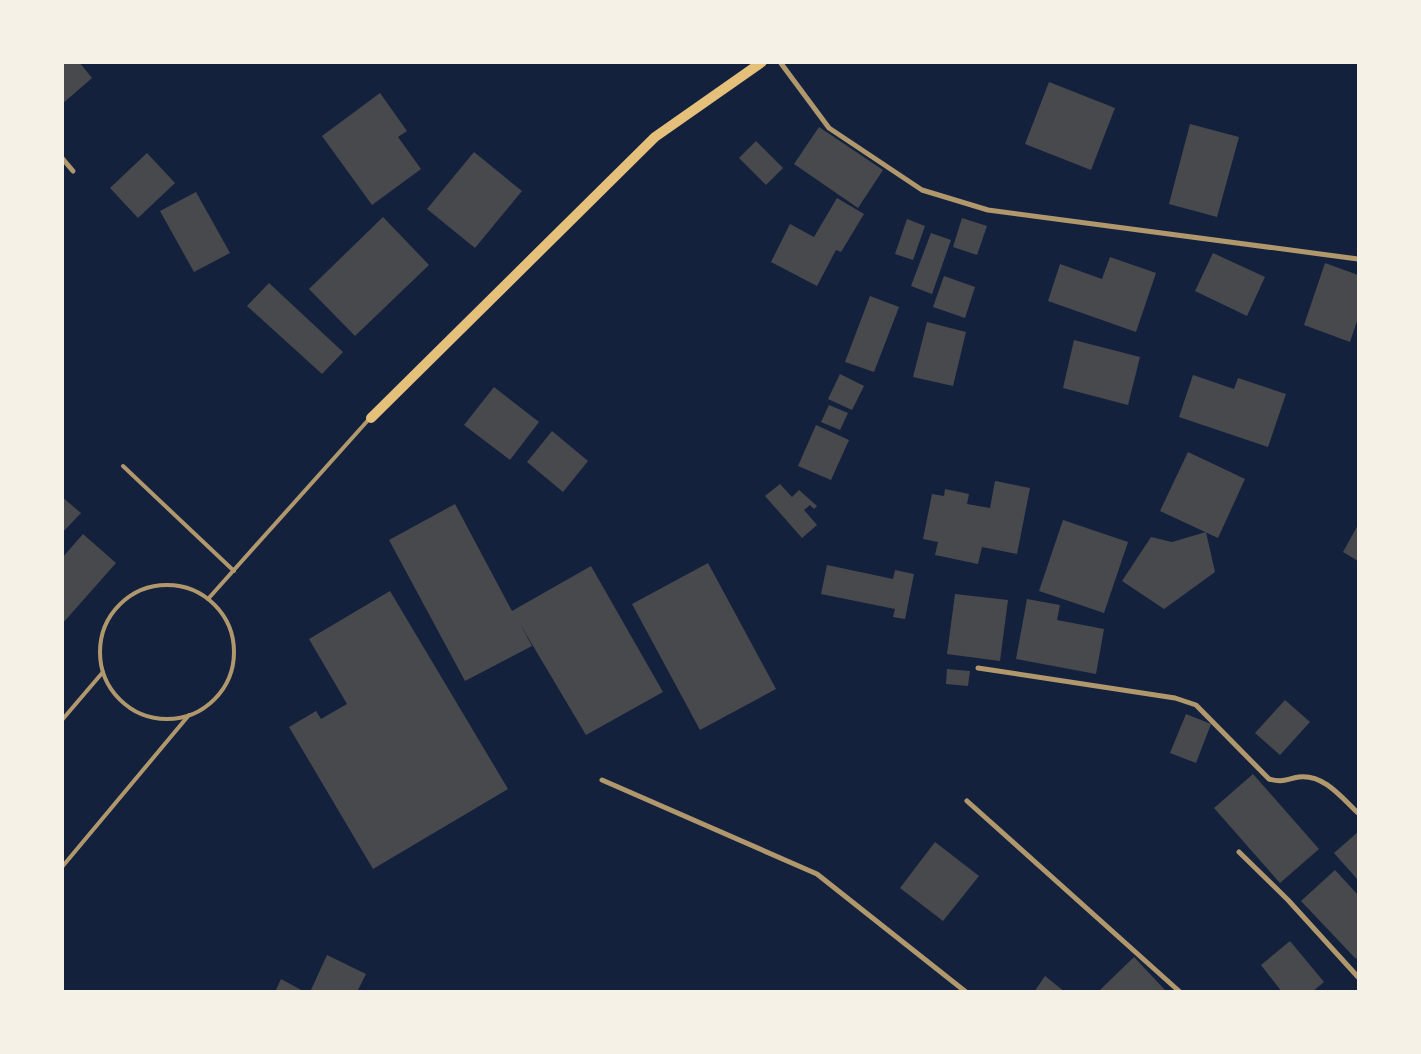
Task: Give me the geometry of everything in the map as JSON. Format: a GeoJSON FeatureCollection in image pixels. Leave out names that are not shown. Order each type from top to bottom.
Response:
{"type":"FeatureCollection","features":[{"type":"Feature","properties":{"kind":"main road"},"geometry":{"type":"LineString","coordinates":[[371,418],[655,137],[762,62]]}},
{"type":"Feature","properties":{"kind":"street"},"geometry":{"type":"LineString","coordinates":[[780,62],[829,128],[922,190],[988,210],[1358,259]]}},
{"type":"Feature","properties":{"kind":"street"},"geometry":{"type":"LineString","coordinates":[[62,158],[73,171]]}},
{"type":"Feature","properties":{"kind":"street"},"geometry":{"type":"LineString","coordinates":[[978,668],[1175,698],[1196,705],[1268,779],[1279,782],[1299,777],[1311,777],[1326,783],[1358,813]]}},
{"type":"Feature","properties":{"kind":"street"},"geometry":{"type":"LineString","coordinates":[[602,780],[817,874],[966,992]]}},
{"type":"Feature","properties":{"kind":"street"},"geometry":{"type":"LineString","coordinates":[[967,801],[1180,992]]}},
{"type":"Feature","properties":{"kind":"street"},"geometry":{"type":"LineString","coordinates":[[1238,852],[1288,900],[1358,977]]}},
{"type":"Feature","properties":{"kind":"lane"},"geometry":{"type":"LineString","coordinates":[[208,599],[371,418]]}},
{"type":"Feature","properties":{"kind":"lane"},"geometry":{"type":"LineString","coordinates":[[123,466],[234,571]]}},
{"type":"Feature","properties":{"kind":"lane"},"geometry":{"type":"LineString","coordinates":[[169,584],[190,588],[208,599],[223,614],[231,632],[234,653],[230,673],[222,691],[207,706],[190,715],[169,719],[147,716],[128,706],[113,691],[103,672],[99,651],[103,630],[112,611],[128,596],[147,586],[169,584]]}},
{"type":"Feature","properties":{"kind":"lane"},"geometry":{"type":"LineString","coordinates":[[62,720],[103,672]]}},
{"type":"Feature","properties":{"kind":"lane"},"geometry":{"type":"LineString","coordinates":[[62,867],[190,715]]}},
{"type":"Feature","properties":{"kind":"building"},"geometry":{"type":"Polygon","coordinates":[[[62,62],[79,62],[92,78],[62,104],[62,62]]]}},
{"type":"Feature","properties":{"kind":"building"},"geometry":{"type":"Polygon","coordinates":[[[1049,82],[1115,108],[1091,170],[1025,144],[1049,82]]]}},
{"type":"Feature","properties":{"kind":"building"},"geometry":{"type":"Polygon","coordinates":[[[380,93],[407,131],[398,137],[421,169],[372,205],[322,136],[380,93]]]}},
{"type":"Feature","properties":{"kind":"building"},"geometry":{"type":"Polygon","coordinates":[[[1190,124],[1239,137],[1217,217],[1169,204],[1190,124]]]}},
{"type":"Feature","properties":{"kind":"building"},"geometry":{"type":"Polygon","coordinates":[[[819,127],[883,170],[858,208],[794,164],[819,127]]]}},
{"type":"Feature","properties":{"kind":"building"},"geometry":{"type":"Polygon","coordinates":[[[756,141],[783,168],[766,185],[739,158],[756,141]]]}},
{"type":"Feature","properties":{"kind":"building"},"geometry":{"type":"Polygon","coordinates":[[[474,152],[522,191],[475,248],[427,209],[474,152]]]}},
{"type":"Feature","properties":{"kind":"building"},"geometry":{"type":"Polygon","coordinates":[[[147,153],[175,183],[138,218],[110,188],[147,153]]]}},
{"type":"Feature","properties":{"kind":"building"},"geometry":{"type":"Polygon","coordinates":[[[196,192],[230,253],[194,272],[160,211],[196,192]]]}},
{"type":"Feature","properties":{"kind":"building"},"geometry":{"type":"Polygon","coordinates":[[[837,198],[864,214],[841,252],[836,250],[817,286],[771,262],[790,224],[814,237],[837,198]]]}},
{"type":"Feature","properties":{"kind":"building"},"geometry":{"type":"Polygon","coordinates":[[[383,217],[429,265],[355,336],[309,289],[383,217]]]}},
{"type":"Feature","properties":{"kind":"building"},"geometry":{"type":"Polygon","coordinates":[[[962,218],[987,226],[977,255],[953,247],[962,218]]]}},
{"type":"Feature","properties":{"kind":"building"},"geometry":{"type":"Polygon","coordinates":[[[907,219],[925,226],[913,260],[895,254],[907,219]]]}},
{"type":"Feature","properties":{"kind":"building"},"geometry":{"type":"Polygon","coordinates":[[[931,233],[951,240],[932,294],[911,286],[931,233]]]}},
{"type":"Feature","properties":{"kind":"building"},"geometry":{"type":"Polygon","coordinates":[[[1213,253],[1265,277],[1247,316],[1195,291],[1213,253]]]}},
{"type":"Feature","properties":{"kind":"building"},"geometry":{"type":"Polygon","coordinates":[[[1110,257],[1156,273],[1136,332],[1048,301],[1060,264],[1102,279],[1110,257]]]}},
{"type":"Feature","properties":{"kind":"building"},"geometry":{"type":"Polygon","coordinates":[[[1325,263],[1358,275],[1358,318],[1350,342],[1304,325],[1325,263]]]}},
{"type":"Feature","properties":{"kind":"building"},"geometry":{"type":"Polygon","coordinates":[[[944,276],[975,287],[965,318],[933,307],[944,276]]]}},
{"type":"Feature","properties":{"kind":"building"},"geometry":{"type":"Polygon","coordinates":[[[269,283],[343,352],[322,374],[247,306],[269,283]]]}},
{"type":"Feature","properties":{"kind":"building"},"geometry":{"type":"Polygon","coordinates":[[[870,296],[899,307],[874,372],[845,362],[870,296]]]}},
{"type":"Feature","properties":{"kind":"building"},"geometry":{"type":"Polygon","coordinates":[[[927,322],[966,332],[953,386],[913,377],[927,322]]]}},
{"type":"Feature","properties":{"kind":"building"},"geometry":{"type":"Polygon","coordinates":[[[1074,340],[1140,357],[1128,405],[1063,388],[1074,340]]]}},
{"type":"Feature","properties":{"kind":"building"},"geometry":{"type":"Polygon","coordinates":[[[840,374],[864,386],[852,410],[828,399],[840,374]]]}},
{"type":"Feature","properties":{"kind":"building"},"geometry":{"type":"Polygon","coordinates":[[[1193,375],[1234,389],[1238,378],[1286,394],[1268,447],[1179,417],[1193,375]]]}},
{"type":"Feature","properties":{"kind":"building"},"geometry":{"type":"Polygon","coordinates":[[[494,387],[539,422],[510,460],[464,425],[494,387]]]}},
{"type":"Feature","properties":{"kind":"building"},"geometry":{"type":"Polygon","coordinates":[[[829,405],[848,413],[840,430],[821,422],[829,405]]]}},
{"type":"Feature","properties":{"kind":"building"},"geometry":{"type":"Polygon","coordinates":[[[816,425],[849,440],[831,480],[798,466],[816,425]]]}},
{"type":"Feature","properties":{"kind":"building"},"geometry":{"type":"Polygon","coordinates":[[[552,431],[588,461],[563,492],[527,462],[552,431]]]}},
{"type":"Feature","properties":{"kind":"building"},"geometry":{"type":"Polygon","coordinates":[[[1188,452],[1245,479],[1218,538],[1160,511],[1188,452]]]}},
{"type":"Feature","properties":{"kind":"building"},"geometry":{"type":"Polygon","coordinates":[[[995,481],[1030,488],[1017,554],[982,547],[978,564],[935,555],[938,542],[923,539],[932,494],[944,496],[945,489],[969,494],[967,504],[990,508],[995,481]]]}},
{"type":"Feature","properties":{"kind":"building"},"geometry":{"type":"Polygon","coordinates":[[[780,484],[792,497],[799,490],[817,506],[814,509],[810,505],[804,510],[817,525],[802,538],[765,496],[780,484]]]}},
{"type":"Feature","properties":{"kind":"building"},"geometry":{"type":"Polygon","coordinates":[[[62,497],[81,513],[62,533],[62,497]]]}},
{"type":"Feature","properties":{"kind":"building"},"geometry":{"type":"Polygon","coordinates":[[[455,504],[512,611],[591,566],[663,692],[586,735],[520,624],[532,646],[465,681],[389,540],[455,504]]]}},
{"type":"Feature","properties":{"kind":"building"},"geometry":{"type":"Polygon","coordinates":[[[1063,520],[1128,542],[1104,613],[1039,591],[1063,520]]]}},
{"type":"Feature","properties":{"kind":"building"},"geometry":{"type":"Polygon","coordinates":[[[1358,525],[1358,561],[1343,552],[1358,525]]]}},
{"type":"Feature","properties":{"kind":"building"},"geometry":{"type":"Polygon","coordinates":[[[1206,532],[1215,572],[1164,609],[1122,581],[1151,537],[1172,542],[1206,532]]]}},
{"type":"Feature","properties":{"kind":"building"},"geometry":{"type":"Polygon","coordinates":[[[83,534],[116,563],[62,624],[62,558],[83,534]]]}},
{"type":"Feature","properties":{"kind":"building"},"geometry":{"type":"Polygon","coordinates":[[[708,563],[776,689],[700,730],[632,604],[708,563]]]}},
{"type":"Feature","properties":{"kind":"building"},"geometry":{"type":"Polygon","coordinates":[[[827,565],[893,579],[895,570],[914,574],[905,619],[893,617],[895,609],[821,594],[827,565]]]}},
{"type":"Feature","properties":{"kind":"building"},"geometry":{"type":"Polygon","coordinates":[[[390,591],[508,789],[373,869],[289,727],[316,711],[321,719],[347,704],[309,639],[390,591]]]}},
{"type":"Feature","properties":{"kind":"building"},"geometry":{"type":"Polygon","coordinates":[[[955,594],[1008,600],[1000,661],[947,654],[955,594]]]}},
{"type":"Feature","properties":{"kind":"building"},"geometry":{"type":"Polygon","coordinates":[[[1027,599],[1060,605],[1057,620],[1104,629],[1096,674],[1016,659],[1027,599]]]}},
{"type":"Feature","properties":{"kind":"building"},"geometry":{"type":"Polygon","coordinates":[[[947,669],[970,671],[968,686],[946,684],[947,669]]]}},
{"type":"Feature","properties":{"kind":"building"},"geometry":{"type":"Polygon","coordinates":[[[1285,700],[1310,722],[1280,755],[1255,733],[1285,700]]]}},
{"type":"Feature","properties":{"kind":"building"},"geometry":{"type":"Polygon","coordinates":[[[1186,714],[1211,724],[1196,763],[1170,753],[1186,714]]]}},
{"type":"Feature","properties":{"kind":"building"},"geometry":{"type":"Polygon","coordinates":[[[1253,774],[1319,849],[1280,883],[1214,808],[1253,774]]]}},
{"type":"Feature","properties":{"kind":"building"},"geometry":{"type":"Polygon","coordinates":[[[1358,832],[1358,880],[1334,853],[1358,832]]]}},
{"type":"Feature","properties":{"kind":"building"},"geometry":{"type":"Polygon","coordinates":[[[935,842],[979,876],[943,921],[900,888],[935,842]]]}},
{"type":"Feature","properties":{"kind":"building"},"geometry":{"type":"Polygon","coordinates":[[[1335,870],[1358,895],[1358,956],[1356,959],[1301,901],[1335,870]]]}},
{"type":"Feature","properties":{"kind":"building"},"geometry":{"type":"Polygon","coordinates":[[[1290,941],[1324,982],[1312,992],[1282,992],[1261,965],[1290,941]]]}},
{"type":"Feature","properties":{"kind":"building"},"geometry":{"type":"Polygon","coordinates":[[[327,955],[366,974],[357,992],[310,992],[327,955]]]}},
{"type":"Feature","properties":{"kind":"building"},"geometry":{"type":"Polygon","coordinates":[[[1134,957],[1165,990],[1164,992],[1102,992],[1100,990],[1134,957]]]}},
{"type":"Feature","properties":{"kind":"building"},"geometry":{"type":"Polygon","coordinates":[[[1045,976],[1065,992],[1034,992],[1045,976]]]}},
{"type":"Feature","properties":{"kind":"building"},"geometry":{"type":"Polygon","coordinates":[[[281,979],[305,992],[275,992],[281,979]]]}}]}
